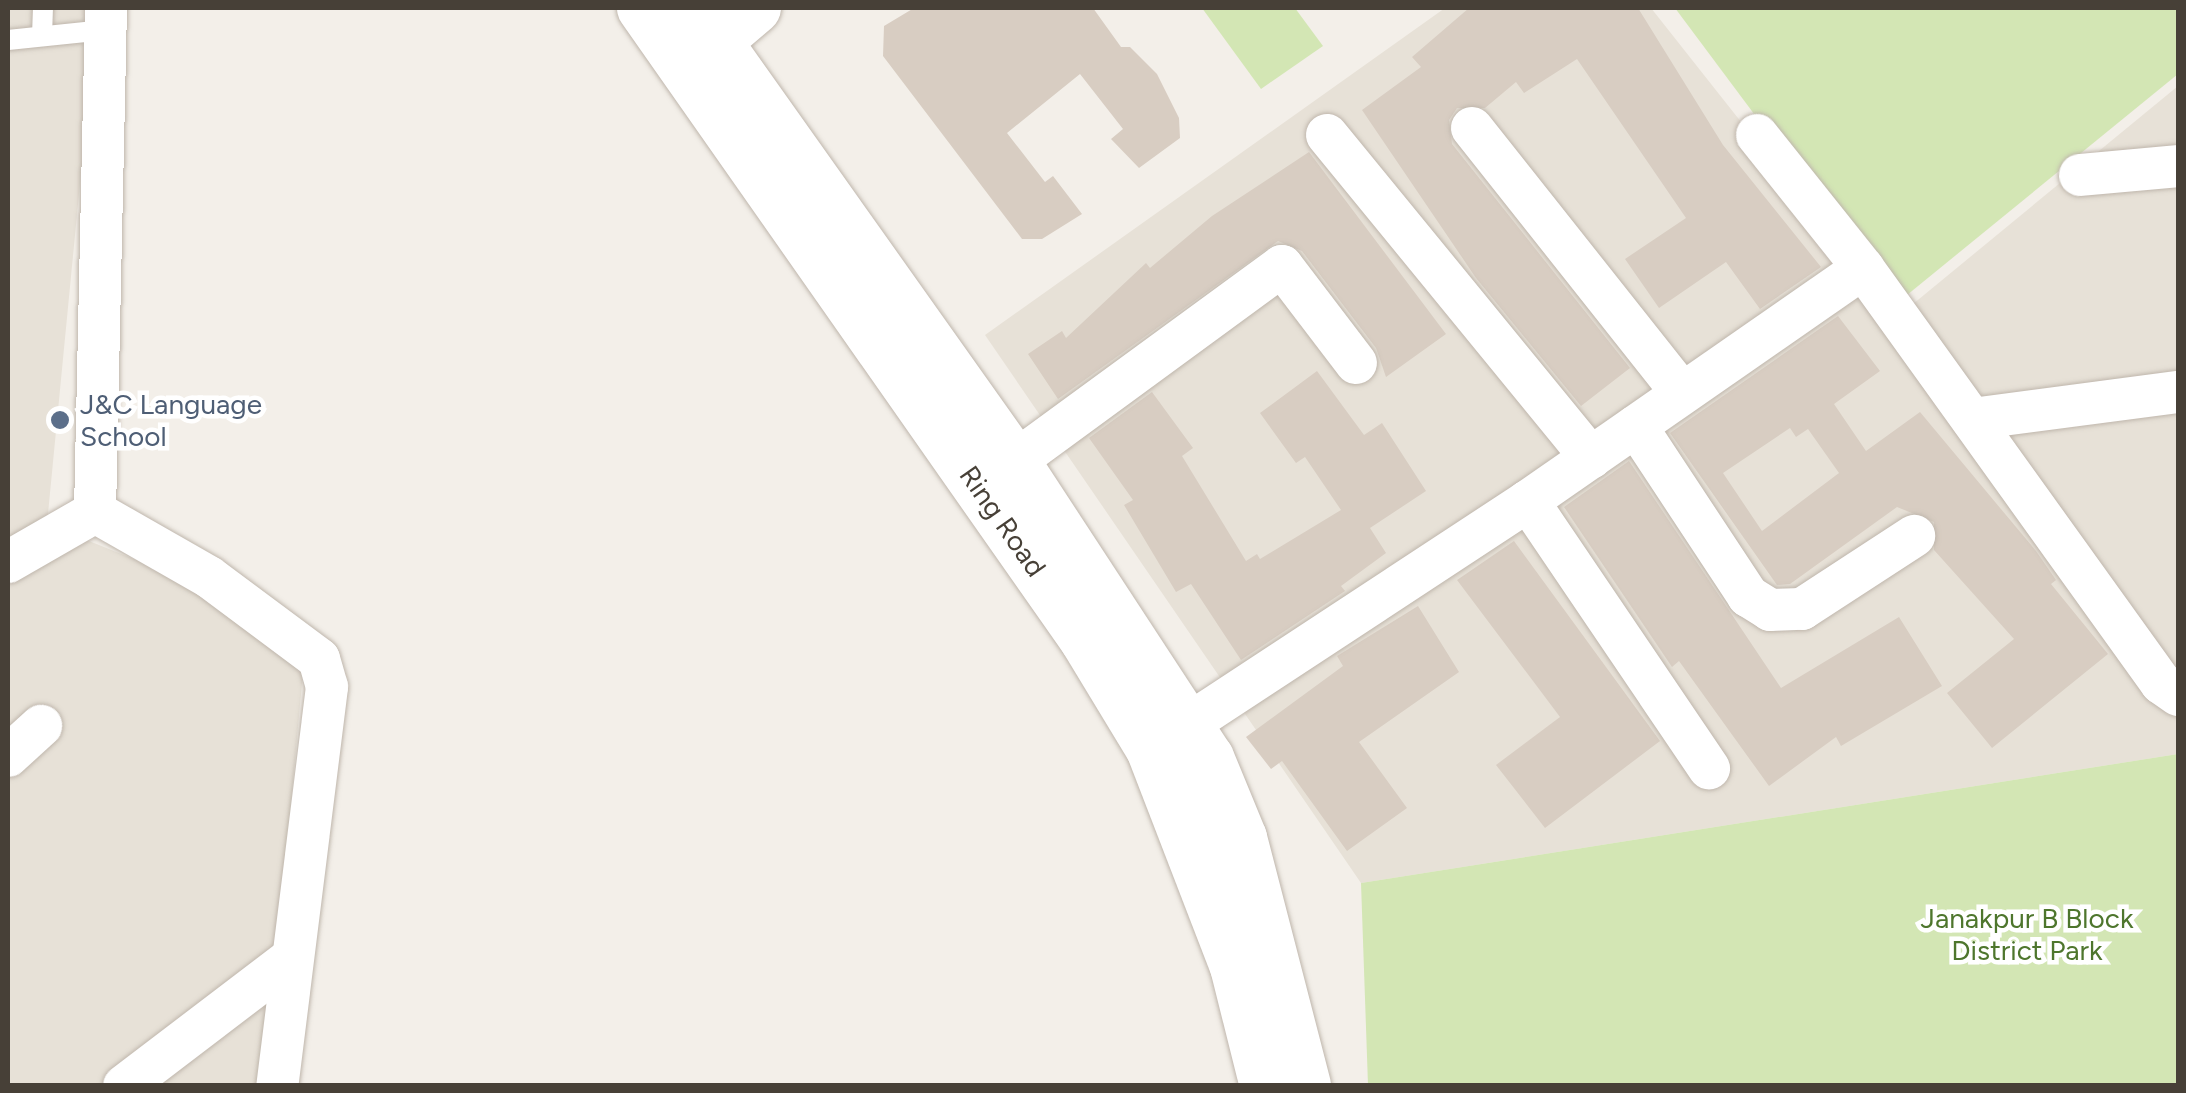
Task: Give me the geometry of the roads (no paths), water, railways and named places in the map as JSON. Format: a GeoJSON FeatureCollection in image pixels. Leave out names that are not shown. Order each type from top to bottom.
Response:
{"type":"FeatureCollection","features":[{"type":"Feature","properties":{"kind":"street"},"geometry":{"type":"LineString","coordinates":[[675,25],[755,8]]}},
{"type":"Feature","properties":{"kind":"street"},"geometry":{"type":"LineString","coordinates":[[95,512],[105,18]]}},
{"type":"Feature","properties":{"kind":"street","name":"Ring Road"},"geometry":{"type":"LineString","coordinates":[[675,25],[1014,462],[1170,736],[1240,838],[1305,1086]]}},
{"type":"Feature","properties":{"kind":"street","name":"Ring Road"},"geometry":{"type":"LineString","coordinates":[[675,25],[1086,640],[1170,736],[1266,1086]]}},
{"type":"Feature","properties":{"kind":"street"},"geometry":{"type":"LineString","coordinates":[[1472,128],[1681,392]]}},
{"type":"Feature","properties":{"kind":"street"},"geometry":{"type":"LineString","coordinates":[[1328,135],[1591,458]]}},
{"type":"Feature","properties":{"kind":"street"},"geometry":{"type":"LineString","coordinates":[[1757,135],[1863,268],[2161,683],[2178,695]]}},
{"type":"Feature","properties":{"kind":"street"},"geometry":{"type":"LineString","coordinates":[[2080,175],[2178,166]]}},
{"type":"Feature","properties":{"kind":"street"},"geometry":{"type":"LineString","coordinates":[[1014,462],[1282,266],[1356,363]]}},
{"type":"Feature","properties":{"kind":"street"},"geometry":{"type":"LineString","coordinates":[[1170,736],[1528,502],[1863,268]]}},
{"type":"Feature","properties":{"kind":"street"},"geometry":{"type":"LineString","coordinates":[[1972,419],[2178,392]]}},
{"type":"Feature","properties":{"kind":"street"},"geometry":{"type":"LineString","coordinates":[[1636,426],[1748,596],[1770,610],[1802,608],[1914,536]]}},
{"type":"Feature","properties":{"kind":"street"},"geometry":{"type":"LineString","coordinates":[[1528,502],[1709,768]]}},
{"type":"Feature","properties":{"kind":"street"},"geometry":{"type":"LineString","coordinates":[[8,562],[95,512]]}},
{"type":"Feature","properties":{"kind":"street"},"geometry":{"type":"LineString","coordinates":[[95,512],[208,578],[320,659],[326,688],[277,1086]]}},
{"type":"Feature","properties":{"kind":"street"},"geometry":{"type":"LineString","coordinates":[[8,756],[41,726]]}},
{"type":"Feature","properties":{"kind":"street"},"geometry":{"type":"LineString","coordinates":[[124,1086],[292,959]]}},
{"type":"Feature","properties":{"kind":"lane"},"geometry":{"type":"LineString","coordinates":[[42,36],[43,8]]}},
{"type":"Feature","properties":{"kind":"lane"},"geometry":{"type":"LineString","coordinates":[[8,40],[42,36],[105,18]]}},
{"type":"Feature","properties":{"kind":"place","name":"J&C Language School"},"geometry":{"type":"Point","coordinates":[60,420]}},
{"type":"Feature","properties":{"kind":"park label","name":"Janakpur B Block District Park"},"geometry":{"type":"Point","coordinates":[2027,934]}}]}
